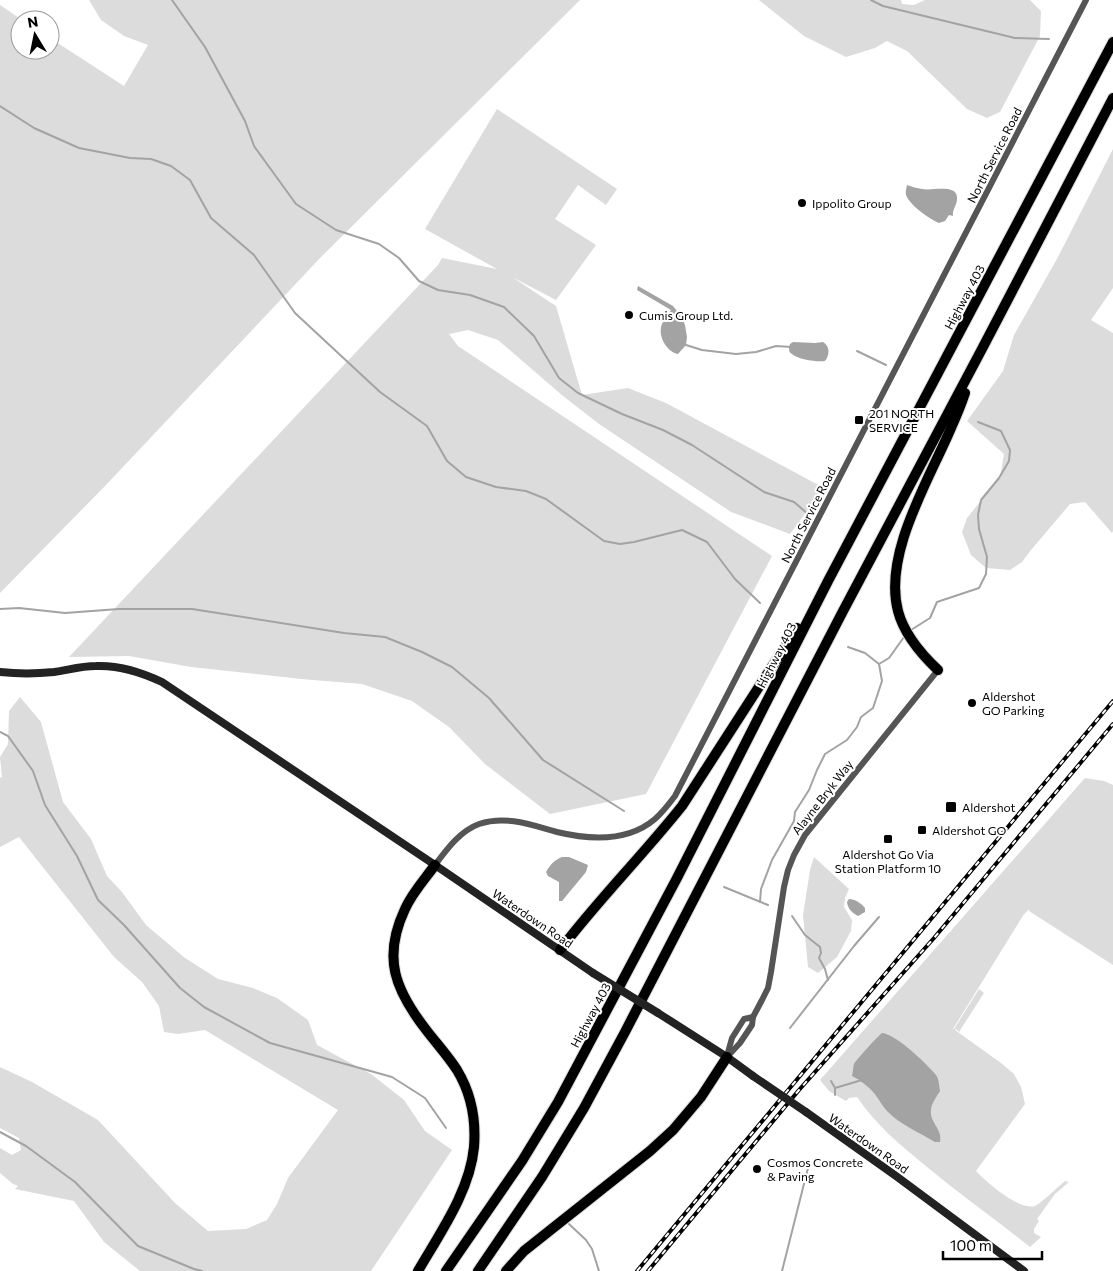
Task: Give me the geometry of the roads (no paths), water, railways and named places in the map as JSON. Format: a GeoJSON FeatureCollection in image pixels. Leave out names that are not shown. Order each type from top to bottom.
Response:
{"type":"FeatureCollection","features":[{"type":"Feature","properties":{"kind":"highway","name":"Highway 403"},"geometry":{"type":"LineString","coordinates":[[446,1271],[522,1161],[558,1102],[676,878],[828,581],[1113,42]]}},
{"type":"Feature","properties":{"kind":"highway"},"geometry":{"type":"LineString","coordinates":[[478,1271],[542,1177],[584,1108],[846,604],[1113,98]]}},
{"type":"Feature","properties":{"kind":"highway"},"geometry":{"type":"LineString","coordinates":[[938,670],[918,649],[907,633],[898,610],[895,578],[900,548],[922,490],[951,428],[983,347]]}},
{"type":"Feature","properties":{"kind":"highway"},"geometry":{"type":"LineString","coordinates":[[560,950],[583,920],[660,834],[682,806],[828,581]]}},
{"type":"Feature","properties":{"kind":"highway"},"geometry":{"type":"LineString","coordinates":[[418,1271],[456,1205],[466,1183],[472,1160],[474,1136],[473,1112],[458,1071],[408,1004],[398,982],[393,962],[394,939],[406,907],[435,865]]}},
{"type":"Feature","properties":{"kind":"highway"},"geometry":{"type":"LineString","coordinates":[[506,1271],[524,1251],[650,1151],[672,1130],[701,1097],[726,1057]]}},
{"type":"Feature","properties":{"kind":"main road","name":"Waterdown Road"},"geometry":{"type":"LineString","coordinates":[[0,672],[35,674],[96,666],[116,667],[149,675],[162,682],[593,973],[726,1057],[896,1176],[1024,1271]]}},
{"type":"Feature","properties":{"kind":"street","name":"North Service Road"},"geometry":{"type":"LineString","coordinates":[[435,865],[462,834],[470,828],[486,822],[516,821],[580,836],[615,837],[624,835],[655,819],[675,796],[1086,0]]}},
{"type":"Feature","properties":{"kind":"street","name":"Alayne Bryk Way"},"geometry":{"type":"LineString","coordinates":[[726,1057],[740,1043],[752,1025],[752,1017],[762,1000],[770,980],[784,887],[794,855],[805,835],[938,670]]}},
{"type":"Feature","properties":{"kind":"waterway"},"geometry":{"type":"LineString","coordinates":[[172,0],[205,47],[245,121],[254,146],[296,204],[336,230],[379,244],[399,258],[419,281],[438,290],[470,295],[504,307],[534,336],[559,378],[578,393],[622,414],[663,430],[692,445],[764,492],[794,502],[808,514]]}},
{"type":"Feature","properties":{"kind":"waterway"},"geometry":{"type":"LineString","coordinates":[[871,0],[883,6],[1015,38],[1049,39]]}},
{"type":"Feature","properties":{"kind":"waterway"},"geometry":{"type":"LineString","coordinates":[[0,106],[34,128],[79,148],[130,158],[151,159],[171,166],[190,180],[211,218],[254,255],[295,313],[380,392],[427,426],[447,461],[466,477],[496,487],[526,491],[546,499],[604,541],[620,544],[682,530],[707,542],[735,579],[760,603]]}},
{"type":"Feature","properties":{"kind":"waterway"},"geometry":{"type":"LineString","coordinates":[[686,345],[702,350],[736,354],[756,352],[776,346],[791,347]]}},
{"type":"Feature","properties":{"kind":"waterway"},"geometry":{"type":"LineString","coordinates":[[857,351],[886,365]]}},
{"type":"Feature","properties":{"kind":"waterway"},"geometry":{"type":"LineString","coordinates":[[911,630],[930,618],[937,602],[979,588],[986,574],[987,557],[979,529],[978,515],[981,500],[999,478],[1009,461],[1010,450],[1001,431],[978,422]]}},
{"type":"Feature","properties":{"kind":"waterway"},"geometry":{"type":"LineString","coordinates":[[0,609],[19,608],[65,613],[119,609],[192,609],[344,633],[385,637],[452,667],[489,698],[543,760],[624,811]]}},
{"type":"Feature","properties":{"kind":"waterway"},"geometry":{"type":"LineString","coordinates":[[879,664],[889,658],[904,637]]}},
{"type":"Feature","properties":{"kind":"waterway"},"geometry":{"type":"LineString","coordinates":[[760,902],[761,889],[772,860],[794,821],[795,812],[809,790],[825,754],[847,740],[857,727],[861,717],[873,708],[882,681],[879,664],[865,653],[848,647]]}},
{"type":"Feature","properties":{"kind":"waterway"},"geometry":{"type":"LineString","coordinates":[[0,732],[8,736],[33,771],[45,805],[77,856],[98,900],[124,925],[180,988],[204,1007],[270,1043],[392,1077],[425,1098],[446,1128]]}},
{"type":"Feature","properties":{"kind":"waterway"},"geometry":{"type":"LineString","coordinates":[[724,887],[768,905]]}},
{"type":"Feature","properties":{"kind":"waterway"},"geometry":{"type":"LineString","coordinates":[[792,916],[805,935],[820,947],[821,953],[819,958],[828,980]]}},
{"type":"Feature","properties":{"kind":"waterway"},"geometry":{"type":"LineString","coordinates":[[790,1028],[879,917]]}},
{"type":"Feature","properties":{"kind":"waterway"},"geometry":{"type":"LineString","coordinates":[[835,1088],[862,1080]]}},
{"type":"Feature","properties":{"kind":"waterway"},"geometry":{"type":"LineString","coordinates":[[831,1081],[835,1088],[835,1095]]}},
{"type":"Feature","properties":{"kind":"waterway"},"geometry":{"type":"LineString","coordinates":[[0,1132],[26,1146],[75,1182],[138,1246],[202,1271]]}},
{"type":"Feature","properties":{"kind":"waterway"},"geometry":{"type":"LineString","coordinates":[[782,1271],[808,1168]]}},
{"type":"Feature","properties":{"kind":"waterway"},"geometry":{"type":"LineString","coordinates":[[569,1224],[586,1240],[592,1249],[599,1271]]}},
{"type":"Feature","properties":{"kind":"railway"},"geometry":{"type":"LineString","coordinates":[[637,1271],[1113,701]]}},
{"type":"Feature","properties":{"kind":"railway"},"geometry":{"type":"LineString","coordinates":[[648,1271],[799,1090],[934,938],[1113,724]]}},
{"type":"Feature","properties":{"kind":"place","name":"Ippolito Group"},"geometry":{"type":"Point","coordinates":[802,203]}},
{"type":"Feature","properties":{"kind":"place","name":"Cumis Group Ltd."},"geometry":{"type":"Point","coordinates":[629,315]}},
{"type":"Feature","properties":{"kind":"place","name":"201 NORTH SERVICE"},"geometry":{"type":"Point","coordinates":[859,420]}},
{"type":"Feature","properties":{"kind":"place","name":"Aldershot GO Parking"},"geometry":{"type":"Point","coordinates":[972,703]}},
{"type":"Feature","properties":{"kind":"place","name":"Aldershot"},"geometry":{"type":"Point","coordinates":[951,807]}},
{"type":"Feature","properties":{"kind":"place","name":"Aldershot GO"},"geometry":{"type":"Point","coordinates":[922,830]}},
{"type":"Feature","properties":{"kind":"place","name":"Aldershot Go Via Station Platform 10"},"geometry":{"type":"Point","coordinates":[888,839]}},
{"type":"Feature","properties":{"kind":"place","name":"Cosmos Concrete & Paving"},"geometry":{"type":"Point","coordinates":[757,1169]}}]}
